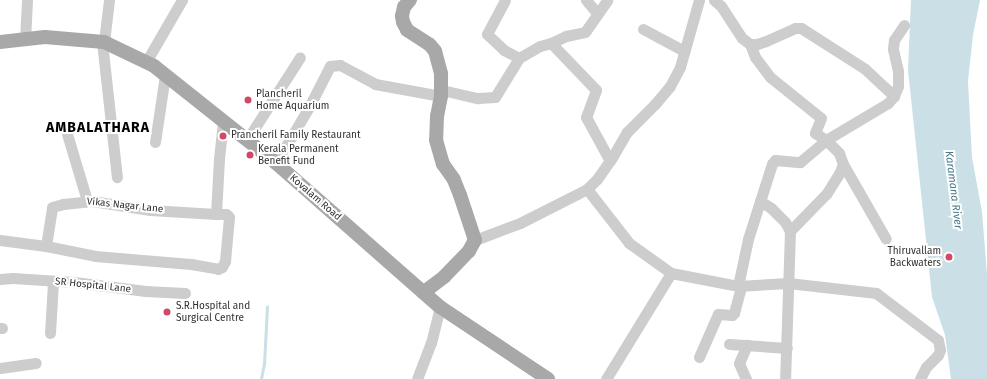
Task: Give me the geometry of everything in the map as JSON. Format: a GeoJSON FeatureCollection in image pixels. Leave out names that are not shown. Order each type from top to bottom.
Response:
{"type":"FeatureCollection","features":[{"type":"Feature","properties":{"kind":"main road"},"geometry":{"type":"LineString","coordinates":[[410,0],[404,8],[402,16],[403,22],[407,30],[430,45],[435,51],[441,74],[441,93],[437,116],[436,140],[444,164],[454,180],[460,195],[475,240],[469,251],[444,277],[423,293]]}},
{"type":"Feature","properties":{"kind":"main road","name":"Kovalam Road"},"geometry":{"type":"LineString","coordinates":[[0,42],[45,37],[103,42],[146,62],[223,120],[276,163],[440,307],[547,379]]}},
{"type":"Feature","properties":{"kind":"street"},"geometry":{"type":"LineString","coordinates":[[25,40],[27,0]]}},
{"type":"Feature","properties":{"kind":"street"},"geometry":{"type":"LineString","coordinates":[[109,0],[103,42],[117,177]]}},
{"type":"Feature","properties":{"kind":"street"},"geometry":{"type":"LineString","coordinates":[[146,62],[182,0]]}},
{"type":"Feature","properties":{"kind":"street"},"geometry":{"type":"LineString","coordinates":[[505,0],[487,34],[504,50],[519,58]]}},
{"type":"Feature","properties":{"kind":"street"},"geometry":{"type":"LineString","coordinates":[[586,0],[597,13]]}},
{"type":"Feature","properties":{"kind":"street"},"geometry":{"type":"LineString","coordinates":[[276,163],[309,107],[330,66],[340,65],[375,84],[478,98],[495,97],[519,58],[540,46],[566,36],[585,32],[607,0]]}},
{"type":"Feature","properties":{"kind":"street"},"geometry":{"type":"LineString","coordinates":[[475,240],[520,223],[587,189],[610,161],[627,132],[655,104],[670,86],[680,67],[699,0]]}},
{"type":"Feature","properties":{"kind":"street"},"geometry":{"type":"LineString","coordinates":[[714,0],[721,6],[742,38],[750,44],[755,56],[770,77],[821,118],[815,133],[826,140],[839,153],[843,164],[886,239]]}},
{"type":"Feature","properties":{"kind":"street"},"geometry":{"type":"LineString","coordinates":[[699,357],[718,314],[732,315],[734,313],[748,239],[770,167],[775,160],[795,163],[800,162],[826,140],[888,103],[894,96],[898,86],[898,71],[893,49],[894,40],[904,25]]}},
{"type":"Feature","properties":{"kind":"street"},"geometry":{"type":"LineString","coordinates":[[750,44],[757,44],[788,30],[801,28],[865,69],[894,96]]}},
{"type":"Feature","properties":{"kind":"street"},"geometry":{"type":"LineString","coordinates":[[644,29],[684,51]]}},
{"type":"Feature","properties":{"kind":"street"},"geometry":{"type":"LineString","coordinates":[[551,43],[596,90],[586,117],[610,161]]}},
{"type":"Feature","properties":{"kind":"street"},"geometry":{"type":"LineString","coordinates":[[247,140],[300,57]]}},
{"type":"Feature","properties":{"kind":"street"},"geometry":{"type":"LineString","coordinates":[[155,142],[165,75]]}},
{"type":"Feature","properties":{"kind":"street"},"geometry":{"type":"LineString","coordinates":[[0,240],[46,246],[95,256],[191,264],[218,269],[222,267],[225,261],[228,218],[226,214],[216,214],[218,159],[223,120]]}},
{"type":"Feature","properties":{"kind":"street"},"geometry":{"type":"LineString","coordinates":[[65,127],[87,201]]}},
{"type":"Feature","properties":{"kind":"street"},"geometry":{"type":"LineString","coordinates":[[790,231],[826,194],[840,172],[843,164]]}},
{"type":"Feature","properties":{"kind":"street"},"geometry":{"type":"LineString","coordinates":[[587,189],[629,243],[672,273],[740,286],[788,283],[862,290],[881,296],[902,314],[938,340],[940,350],[938,355],[926,367],[920,379]]}},
{"type":"Feature","properties":{"kind":"street","name":"Vikas Nagar Lane"},"geometry":{"type":"LineString","coordinates":[[46,246],[52,207],[87,201],[150,210],[216,214]]}},
{"type":"Feature","properties":{"kind":"street"},"geometry":{"type":"LineString","coordinates":[[760,202],[771,208],[785,222],[790,231],[785,379]]}},
{"type":"Feature","properties":{"kind":"street"},"geometry":{"type":"LineString","coordinates":[[606,379],[672,273]]}},
{"type":"Feature","properties":{"kind":"street","name":"SR Hospital Lane"},"geometry":{"type":"LineString","coordinates":[[0,279],[13,278],[53,282],[74,282],[145,292],[185,293]]}},
{"type":"Feature","properties":{"kind":"street"},"geometry":{"type":"LineString","coordinates":[[50,333],[53,282]]}},
{"type":"Feature","properties":{"kind":"street"},"geometry":{"type":"LineString","coordinates":[[417,379],[431,343],[440,307]]}},
{"type":"Feature","properties":{"kind":"street"},"geometry":{"type":"LineString","coordinates":[[729,344],[787,348]]}},
{"type":"Feature","properties":{"kind":"street"},"geometry":{"type":"LineString","coordinates":[[746,379],[739,363],[748,345]]}},
{"type":"Feature","properties":{"kind":"street"},"geometry":{"type":"LineString","coordinates":[[0,368],[36,363]]}},
{"type":"Feature","properties":{"kind":"water","name":"Karamana River"},"geometry":{"type":"Polygon","coordinates":[[[911,0],[980,0],[973,35],[968,81],[972,157],[982,212],[987,274],[987,379],[951,379],[945,335],[932,297],[908,70],[911,0]]]}},
{"type":"Feature","properties":{"kind":"waterway"},"geometry":{"type":"LineString","coordinates":[[261,379],[264,364],[267,307]]}},
{"type":"Feature","properties":{"kind":"place","name":"Plancheril Home Aquarium"},"geometry":{"type":"Point","coordinates":[248,100]}},
{"type":"Feature","properties":{"kind":"place","name":"Prancheril Family Restaurant"},"geometry":{"type":"Point","coordinates":[223,136]}},
{"type":"Feature","properties":{"kind":"place","name":"Kerala Permanent Benefit Fund"},"geometry":{"type":"Point","coordinates":[250,155]}},
{"type":"Feature","properties":{"kind":"place","name":"Thiruvallam Backwaters"},"geometry":{"type":"Point","coordinates":[949,257]}},
{"type":"Feature","properties":{"kind":"place","name":"S.R.Hospital and Surgical Centre"},"geometry":{"type":"Point","coordinates":[167,312]}},
{"type":"Feature","properties":{"kind":"district","name":"AMBALATHARA"},"geometry":{"type":"Point","coordinates":[98,128]}}]}
